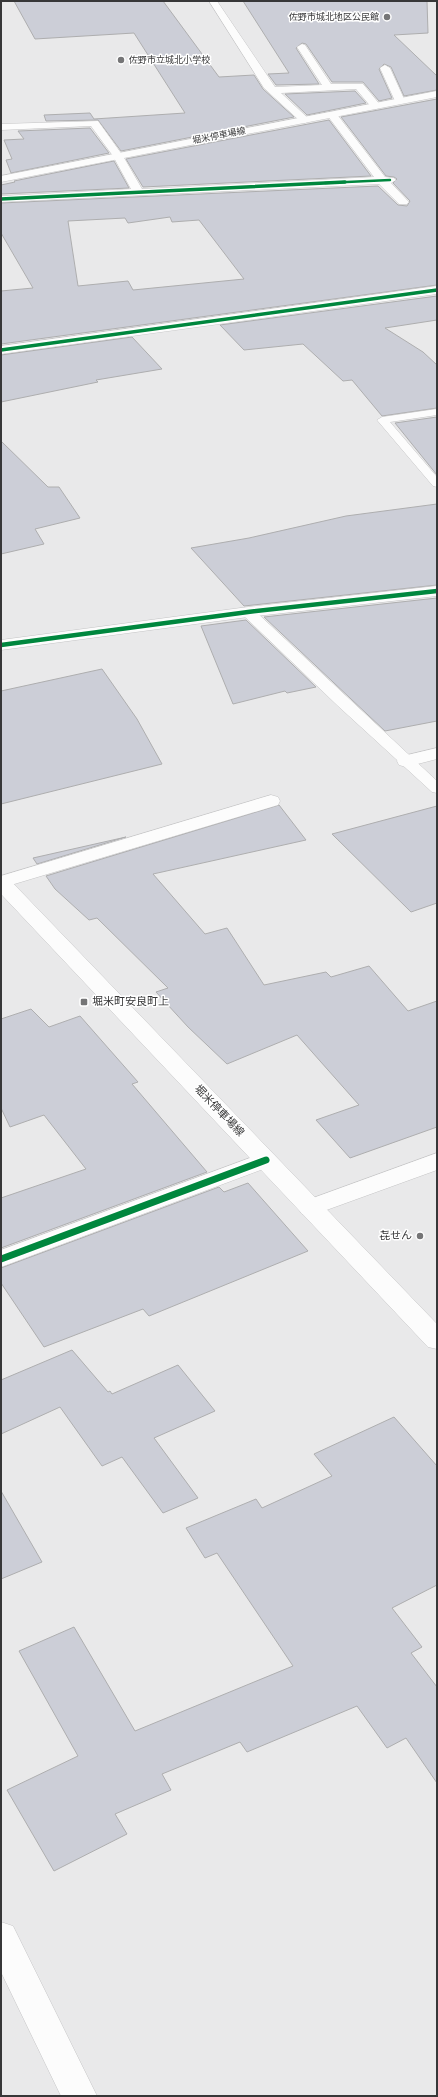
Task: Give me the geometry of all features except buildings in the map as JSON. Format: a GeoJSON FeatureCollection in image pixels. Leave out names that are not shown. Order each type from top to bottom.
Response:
{"type":"FeatureCollection","features":[{"type":"Feature","properties":{"kind":"street"},"geometry":{"type":"LineString","coordinates":[[213,1],[272,90],[305,120]]}},
{"type":"Feature","properties":{"kind":"street"},"geometry":{"type":"LineString","coordinates":[[302,46],[328,87]]}},
{"type":"Feature","properties":{"kind":"street"},"geometry":{"type":"LineString","coordinates":[[385,68],[400,101]]}},
{"type":"Feature","properties":{"kind":"street"},"geometry":{"type":"LineString","coordinates":[[272,90],[359,86],[376,106]]}},
{"type":"Feature","properties":{"kind":"street","name":"堀米停車場線"},"geometry":{"type":"LineString","coordinates":[[1,178],[437,94]]}},
{"type":"Feature","properties":{"kind":"street"},"geometry":{"type":"LineString","coordinates":[[332,115],[403,202]]}},
{"type":"Feature","properties":{"kind":"street"},"geometry":{"type":"LineString","coordinates":[[1,126],[94,123],[118,156],[138,192]]}},
{"type":"Feature","properties":{"kind":"street"},"geometry":{"type":"LineString","coordinates":[[1,199],[386,180]]}},
{"type":"Feature","properties":{"kind":"street"},"geometry":{"type":"LineString","coordinates":[[1,350],[437,290]]}},
{"type":"Feature","properties":{"kind":"street"},"geometry":{"type":"LineString","coordinates":[[1,645],[248,612],[437,591]]}},
{"type":"Feature","properties":{"kind":"street"},"geometry":{"type":"LineString","coordinates":[[406,761],[437,753]]}},
{"type":"Feature","properties":{"kind":"street"},"geometry":{"type":"LineString","coordinates":[[1,882],[271,801]]}},
{"type":"Feature","properties":{"kind":"street","name":"堀米停車場線"},"geometry":{"type":"LineString","coordinates":[[1,882],[437,1340]]}},
{"type":"Feature","properties":{"kind":"street"},"geometry":{"type":"LineString","coordinates":[[1,1259],[266,1160]]}},
{"type":"Feature","properties":{"kind":"street"},"geometry":{"type":"LineString","coordinates":[[310,1208],[437,1161]]}},
{"type":"Feature","properties":{"kind":"street"},"geometry":{"type":"LineString","coordinates":[[1,1937],[79,2096]]}},
{"type":"Feature","properties":{"kind":"lane"},"geometry":{"type":"LineString","coordinates":[[437,412],[382,420],[437,484]]}},
{"type":"Feature","properties":{"kind":"lane"},"geometry":{"type":"LineString","coordinates":[[248,612],[437,789]]}},
{"type":"Feature","properties":{"kind":"cycle path"},"geometry":{"type":"LineString","coordinates":[[1,199],[390,180]]}},
{"type":"Feature","properties":{"kind":"cycle path"},"geometry":{"type":"LineString","coordinates":[[1,350],[437,290]]}},
{"type":"Feature","properties":{"kind":"cycle path"},"geometry":{"type":"LineString","coordinates":[[1,645],[248,612],[437,591]]}},
{"type":"Feature","properties":{"kind":"cycle path"},"geometry":{"type":"LineString","coordinates":[[1,1259],[266,1160]]}},
{"type":"Feature","properties":{"kind":"place","name":"佐野市城北地区公民館"},"geometry":{"type":"Point","coordinates":[387,17]}},
{"type":"Feature","properties":{"kind":"place","name":"佐野市立城北小学校"},"geometry":{"type":"Point","coordinates":[121,60]}},
{"type":"Feature","properties":{"kind":"place","name":"堀米町安良町上"},"geometry":{"type":"Point","coordinates":[84,1002]}},
{"type":"Feature","properties":{"kind":"place","name":"㐂せん"},"geometry":{"type":"Point","coordinates":[420,1236]}}]}
